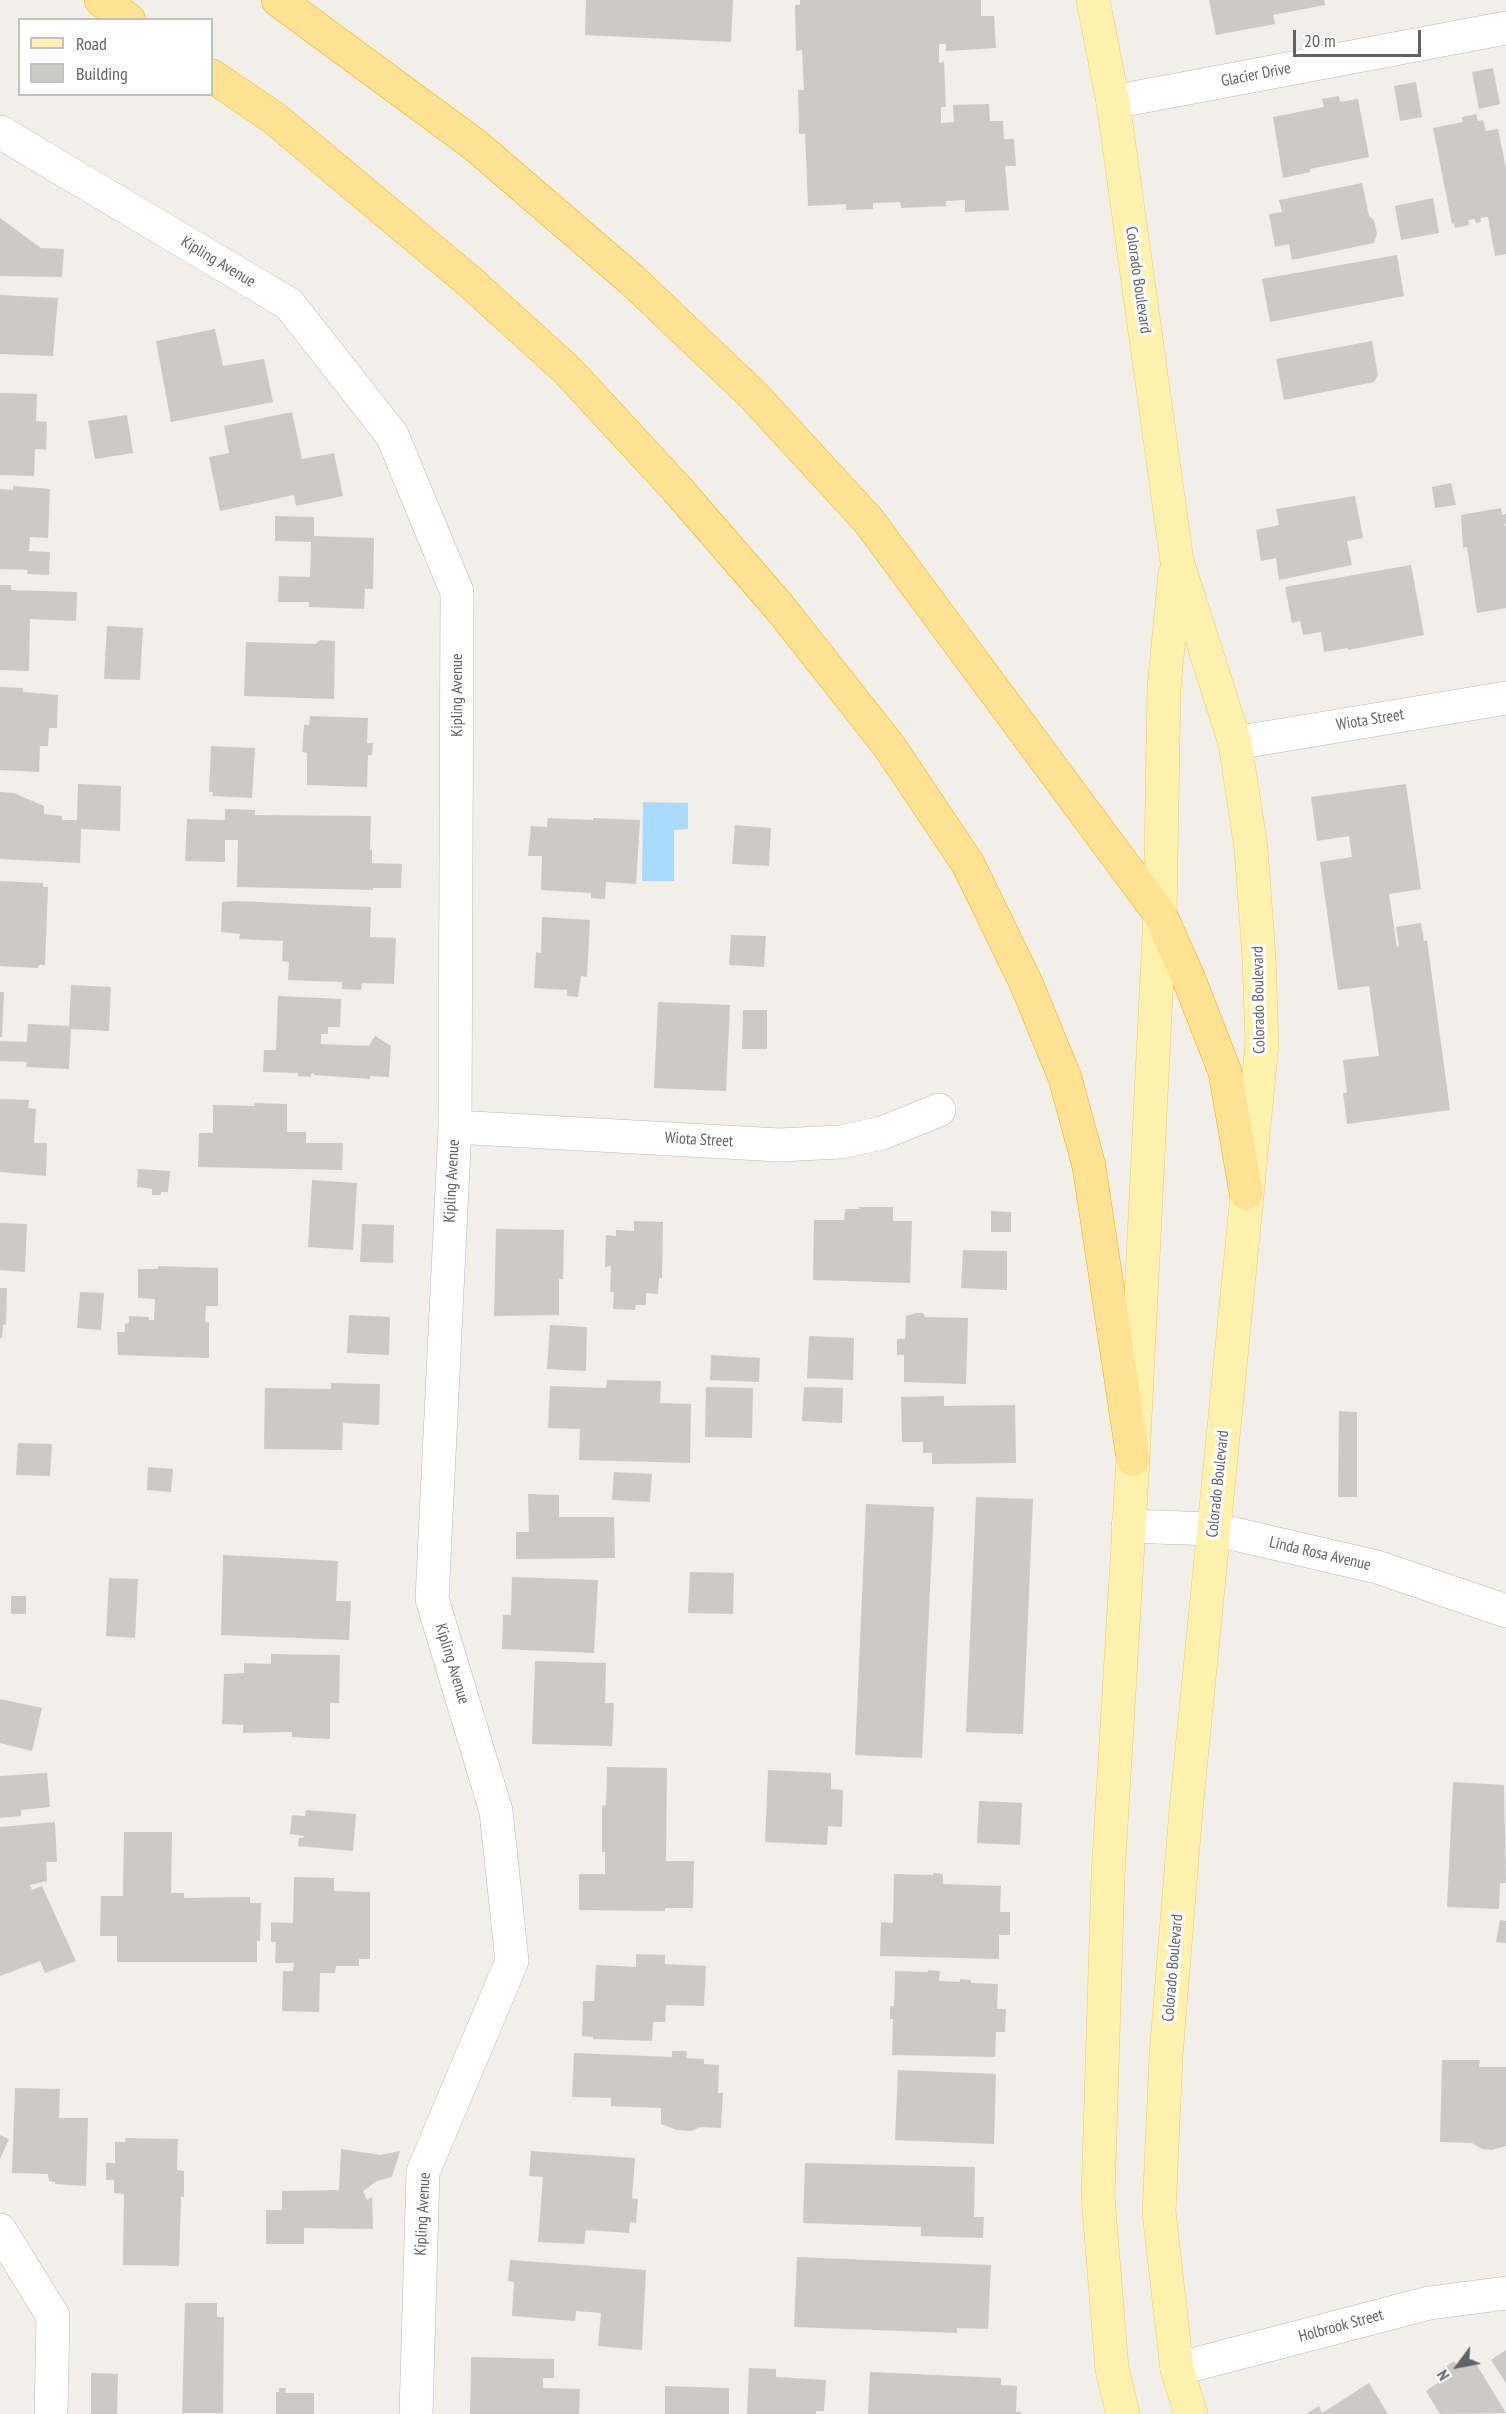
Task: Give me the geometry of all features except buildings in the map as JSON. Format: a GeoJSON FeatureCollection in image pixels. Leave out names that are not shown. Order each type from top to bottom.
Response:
{"type":"FeatureCollection","features":[{"type":"Feature","properties":{"kind":"highway"},"geometry":{"type":"LineString","coordinates":[[101,0],[126,18]]}},
{"type":"Feature","properties":{"kind":"highway"},"geometry":{"type":"LineString","coordinates":[[278,0],[476,145],[632,280],[753,395],[868,520],[1160,914],[1188,977],[1225,1072],[1246,1193]]}},
{"type":"Feature","properties":{"kind":"highway"},"geometry":{"type":"LineString","coordinates":[[213,77],[274,118],[469,282],[568,372],[677,489],[780,608],[889,746],[968,864],[1026,983],[1065,1078],[1089,1166],[1133,1459]]}},
{"type":"Feature","properties":{"kind":"main road","name":"Colorado Boulevard"},"geometry":{"type":"LineString","coordinates":[[1093,0],[1113,102],[1177,561],[1234,743],[1251,848],[1259,957],[1262,1044],[1185,1821],[1166,2056],[1159,2212],[1178,2369],[1191,2414]]}},
{"type":"Feature","properties":{"kind":"main road","name":"Colorado Boulevard"},"geometry":{"type":"LineString","coordinates":[[1123,2414],[1112,2369],[1098,2197],[1108,1876],[1133,1459],[1160,914],[1164,688],[1177,561]]}},
{"type":"Feature","properties":{"kind":"street","name":"Glacier Drive"},"geometry":{"type":"LineString","coordinates":[[1113,102],[1506,28]]}},
{"type":"Feature","properties":{"kind":"street","name":"Kipling Avenue"},"geometry":{"type":"LineString","coordinates":[[0,132],[289,304],[392,435],[457,592],[455,1126],[432,1599],[496,1811],[512,1961],[423,2172],[416,2414]]}},
{"type":"Feature","properties":{"kind":"street","name":"Wiota Street"},"geometry":{"type":"LineString","coordinates":[[1234,743],[1506,698]]}},
{"type":"Feature","properties":{"kind":"street","name":"Wiota Street"},"geometry":{"type":"LineString","coordinates":[[455,1126],[779,1144],[840,1142],[882,1133],[939,1110]]}},
{"type":"Feature","properties":{"kind":"street","name":"Linda Rosa Avenue"},"geometry":{"type":"LineString","coordinates":[[1128,1527],[1213,1529],[1377,1567],[1506,1611]]}},
{"type":"Feature","properties":{"kind":"street"},"geometry":{"type":"LineString","coordinates":[[0,2230],[53,2316],[51,2414]]}},
{"type":"Feature","properties":{"kind":"street","name":"Holbrook Street"},"geometry":{"type":"LineString","coordinates":[[1178,2369],[1429,2303],[1506,2293]]}},
{"type":"Feature","properties":{"kind":"water"},"geometry":{"type":"Polygon","coordinates":[[[643,802],[688,803],[688,829],[674,830],[674,881],[642,881],[643,802]]]}}]}
